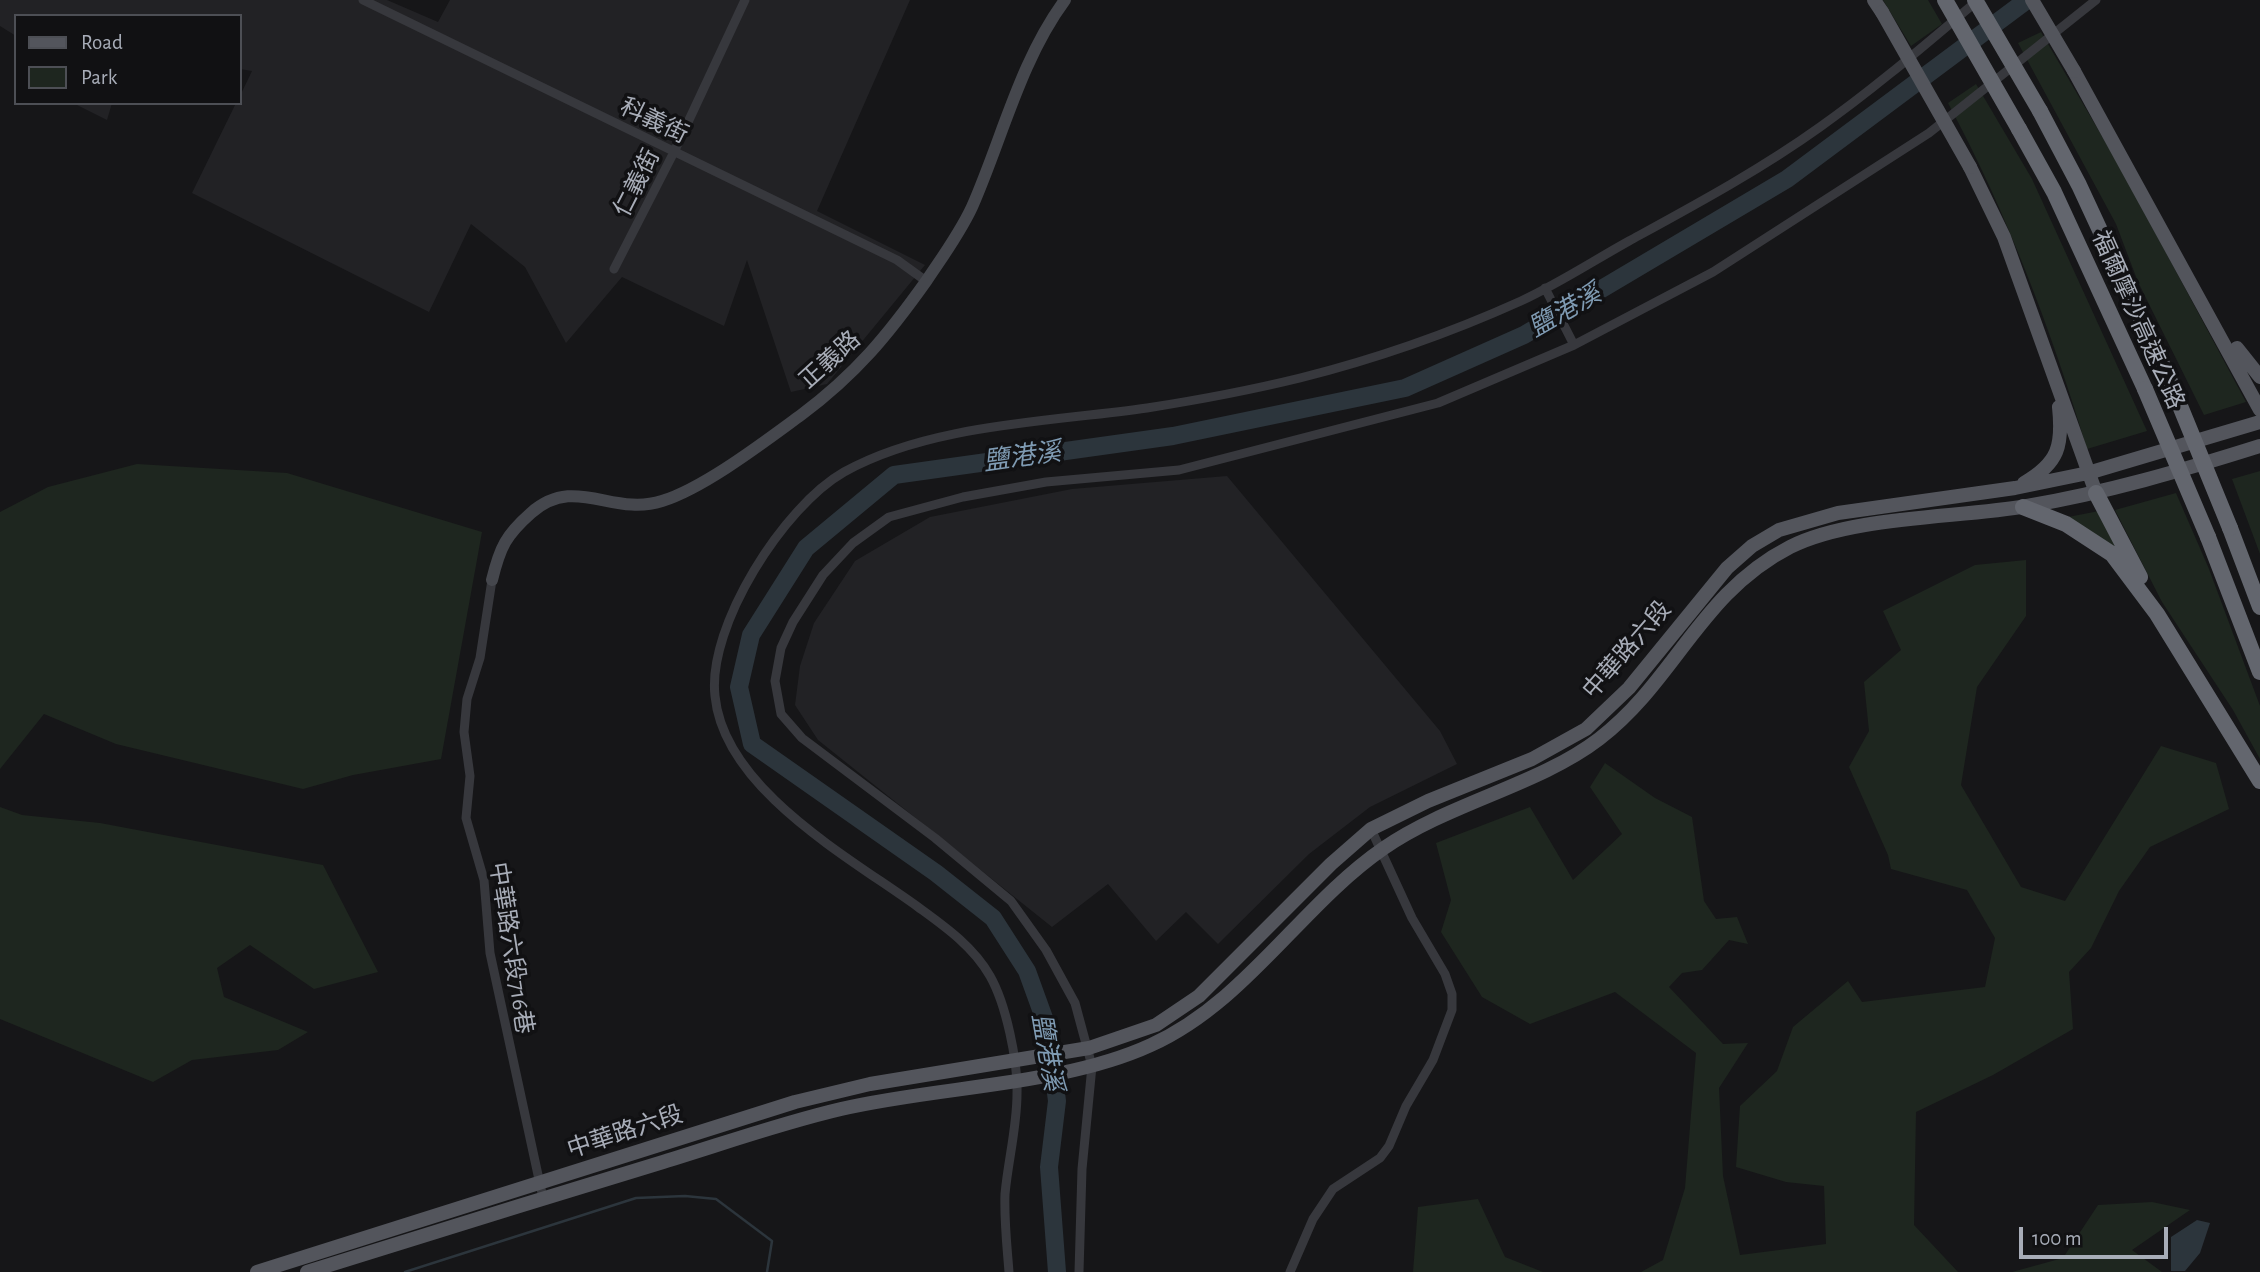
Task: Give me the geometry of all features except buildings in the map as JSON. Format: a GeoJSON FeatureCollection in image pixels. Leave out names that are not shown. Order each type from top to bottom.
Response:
{"type":"FeatureCollection","features":[{"type":"Feature","properties":{"kind":"highway","name":"福爾摩沙高速公路"},"geometry":{"type":"LineString","coordinates":[[1945,0],[2054,192],[2145,389],[2208,537],[2260,672]]}},
{"type":"Feature","properties":{"kind":"highway","name":"福爾摩沙高速公路"},"geometry":{"type":"LineString","coordinates":[[1976,0],[2079,185],[2169,379],[2260,607]]}},
{"type":"Feature","properties":{"kind":"highway"},"geometry":{"type":"LineString","coordinates":[[2096,493],[2157,614],[2260,781]]}},
{"type":"Feature","properties":{"kind":"highway"},"geometry":{"type":"LineString","coordinates":[[2023,507],[2066,524],[2112,554],[2157,614]]}},
{"type":"Feature","properties":{"kind":"main road"},"geometry":{"type":"LineString","coordinates":[[2032,0],[2207,309],[2260,410]]}},
{"type":"Feature","properties":{"kind":"main road"},"geometry":{"type":"LineString","coordinates":[[1878,6],[1970,167],[2004,237],[2096,493]]}},
{"type":"Feature","properties":{"kind":"main road"},"geometry":{"type":"LineString","coordinates":[[2207,309],[2260,377]]}},
{"type":"Feature","properties":{"kind":"main road"},"geometry":{"type":"LineString","coordinates":[[2015,488],[2039,474],[2055,457],[2062,433],[2044,348]]}},
{"type":"Feature","properties":{"kind":"main road","name":"中華路六段"},"geometry":{"type":"LineString","coordinates":[[257,1272],[827,1093],[1089,1048],[1156,1025],[1199,996],[1321,873],[1371,829],[1428,801],[1532,759],[1586,729],[1629,688],[1727,568],[1752,546],[1779,530],[1838,513],[2015,488],[2088,473],[2260,422]]}},
{"type":"Feature","properties":{"kind":"main road","name":"中華路六段"},"geometry":{"type":"LineString","coordinates":[[307,1272],[835,1110],[1092,1066],[1149,1046],[1210,1009],[1294,931],[1346,877],[1382,849],[1470,803],[1571,757],[1599,739],[1643,697],[1720,598],[1739,580],[1790,547],[1815,536],[1847,529],[2023,507],[2096,493],[2260,446]]}},
{"type":"Feature","properties":{"kind":"street","name":"科義街"},"geometry":{"type":"LineString","coordinates":[[363,0],[897,260],[926,281]]}},
{"type":"Feature","properties":{"kind":"street","name":"仁義街"},"geometry":{"type":"LineString","coordinates":[[614,269],[674,152],[745,0]]}},
{"type":"Feature","properties":{"kind":"street","name":"正義路"},"geometry":{"type":"LineString","coordinates":[[492,580],[500,549],[510,531],[546,500],[566,494],[631,505],[659,502],[686,492],[801,415],[857,370],[895,325],[951,246],[971,209],[1044,29],[1065,0]]}},
{"type":"Feature","properties":{"kind":"street"},"geometry":{"type":"LineString","coordinates":[[1009,1272],[1005,1201],[1017,1096],[1016,1079],[1002,1005],[990,977],[957,937],[807,827],[769,795],[740,760],[720,722],[714,692],[716,664],[732,610],[776,538],[835,477],[875,455],[986,428],[1151,407],[1299,378],[1411,346],[1545,288],[1710,196],[1820,128],[1976,0]]}},
{"type":"Feature","properties":{"kind":"street"},"geometry":{"type":"LineString","coordinates":[[1079,1272],[1082,1169],[1092,1066],[1075,1003],[1046,950],[1012,901],[935,838],[802,738],[781,714],[775,681],[780,648],[823,575],[853,543],[889,517],[963,497],[1034,484],[1179,470],[1438,403],[1574,345],[1713,272],[1929,133],[2096,0]]}},
{"type":"Feature","properties":{"kind":"street"},"geometry":{"type":"LineString","coordinates":[[1545,288],[1574,345]]}},
{"type":"Feature","properties":{"kind":"street","name":"中華路六段716巷"},"geometry":{"type":"LineString","coordinates":[[492,580],[480,658],[467,699],[464,732],[470,776],[466,818],[484,880],[490,953],[543,1198]]}},
{"type":"Feature","properties":{"kind":"street"},"geometry":{"type":"LineString","coordinates":[[1290,1272],[1314,1219],[1333,1189],[1380,1158],[1390,1146],[1406,1106],[1433,1060],[1452,1010],[1452,994],[1445,975],[1412,918],[1371,829]]}},
{"type":"Feature","properties":{"kind":"shaded area"},"geometry":{"type":"Polygon","coordinates":[[[0,0],[387,0],[438,22],[450,0],[910,0],[817,211],[925,265],[827,384],[791,392],[747,260],[724,326],[622,277],[566,343],[525,267],[471,224],[429,312],[192,193],[235,105],[242,105],[242,92],[252,71],[242,69],[242,14],[14,14],[14,35],[0,26],[0,0]]]}},
{"type":"Feature","properties":{"kind":"shaded area"},"geometry":{"type":"Polygon","coordinates":[[[77,105],[111,105],[107,120],[77,105]]]}},
{"type":"Feature","properties":{"kind":"shaded area"},"geometry":{"type":"Polygon","coordinates":[[[1227,476],[1440,731],[1457,764],[1370,807],[1309,854],[1218,944],[1186,912],[1156,941],[1108,884],[1052,927],[818,740],[795,705],[800,666],[814,623],[855,561],[930,517],[1072,489],[1227,476]]]}},
{"type":"Feature","properties":{"kind":"shaded area"},"geometry":{"type":"Polygon","coordinates":[[[2197,1220],[2210,1223],[2200,1253],[2185,1271],[2171,1271],[2171,1237],[2197,1220]]]}},
{"type":"Feature","properties":{"kind":"green space"},"geometry":{"type":"Polygon","coordinates":[[[1883,0],[1928,0],[1942,24],[1911,46],[1883,0]]]}},
{"type":"Feature","properties":{"kind":"green space"},"geometry":{"type":"Polygon","coordinates":[[[2041,32],[2120,167],[2246,402],[2204,415],[2138,282],[2116,224],[2018,43],[2041,32]]]}},
{"type":"Feature","properties":{"kind":"green space"},"geometry":{"type":"Polygon","coordinates":[[[1976,84],[2032,179],[2147,431],[2087,449],[2026,272],[1990,187],[1948,103],[1976,84]]]}},
{"type":"Feature","properties":{"kind":"green space"},"geometry":{"type":"Polygon","coordinates":[[[137,464],[287,473],[482,532],[441,759],[353,775],[303,789],[116,744],[44,714],[0,769],[0,512],[48,487],[137,464]]]}},
{"type":"Feature","properties":{"kind":"green space"},"geometry":{"type":"Polygon","coordinates":[[[2260,471],[2260,554],[2232,479],[2260,471]]]}},
{"type":"Feature","properties":{"kind":"green space"},"geometry":{"type":"Polygon","coordinates":[[[2176,493],[2209,569],[2260,706],[2260,759],[2233,710],[2162,602],[2115,510],[2176,493]]]}},
{"type":"Feature","properties":{"kind":"green space"},"geometry":{"type":"Polygon","coordinates":[[[2099,511],[2123,562],[2063,518],[2099,511]]]}},
{"type":"Feature","properties":{"kind":"green space"},"geometry":{"type":"Polygon","coordinates":[[[2026,560],[2026,616],[1977,687],[1961,785],[2021,887],[2065,901],[2161,746],[2216,763],[2229,809],[2150,847],[2119,891],[2091,948],[2069,972],[2073,1029],[1993,1075],[1916,1112],[1914,1225],[1958,1272],[1641,1272],[1663,1260],[1685,1188],[1696,1053],[1615,992],[1530,1024],[1482,997],[1441,932],[1451,900],[1436,843],[1530,807],[1573,880],[1622,834],[1590,787],[1605,763],[1655,798],[1692,817],[1704,901],[1716,919],[1737,917],[1748,944],[1729,940],[1702,970],[1682,973],[1669,987],[1723,1044],[1748,1043],[1719,1088],[1723,1176],[1740,1255],[1826,1244],[1824,1186],[1786,1182],[1736,1167],[1740,1106],[1777,1071],[1793,1027],[1848,981],[1862,1002],[1985,987],[1995,938],[1967,890],[1891,869],[1888,855],[1849,767],[1869,731],[1864,682],[1901,650],[1883,611],[1975,565],[2026,560]]]}},
{"type":"Feature","properties":{"kind":"green space"},"geometry":{"type":"Polygon","coordinates":[[[0,807],[22,815],[100,823],[323,865],[378,972],[314,989],[250,945],[217,968],[224,997],[308,1032],[278,1050],[192,1060],[153,1082],[0,1019],[0,807]]]}},
{"type":"Feature","properties":{"kind":"green space"},"geometry":{"type":"Polygon","coordinates":[[[1478,1199],[1505,1257],[1543,1272],[1413,1272],[1418,1207],[1478,1199]]]}},
{"type":"Feature","properties":{"kind":"green space"},"geometry":{"type":"Polygon","coordinates":[[[2152,1202],[2190,1210],[2132,1250],[2162,1272],[2012,1272],[2063,1258],[2098,1205],[2152,1202]]]}},
{"type":"Feature","properties":{"kind":"waterway","name":"鹽港溪"},"geometry":{"type":"LineString","coordinates":[[1057,1272],[1049,1167],[1057,1101],[1048,1029],[1027,971],[993,918],[936,873],[752,744],[739,687],[751,635],[806,548],[894,475],[1173,436],[1405,388],[1524,335],[1787,179],[2027,0]]}},
{"type":"Feature","properties":{"kind":"waterway"},"geometry":{"type":"LineString","coordinates":[[405,1272],[636,1198],[685,1196],[716,1199],[772,1241],[767,1272]]}}]}
